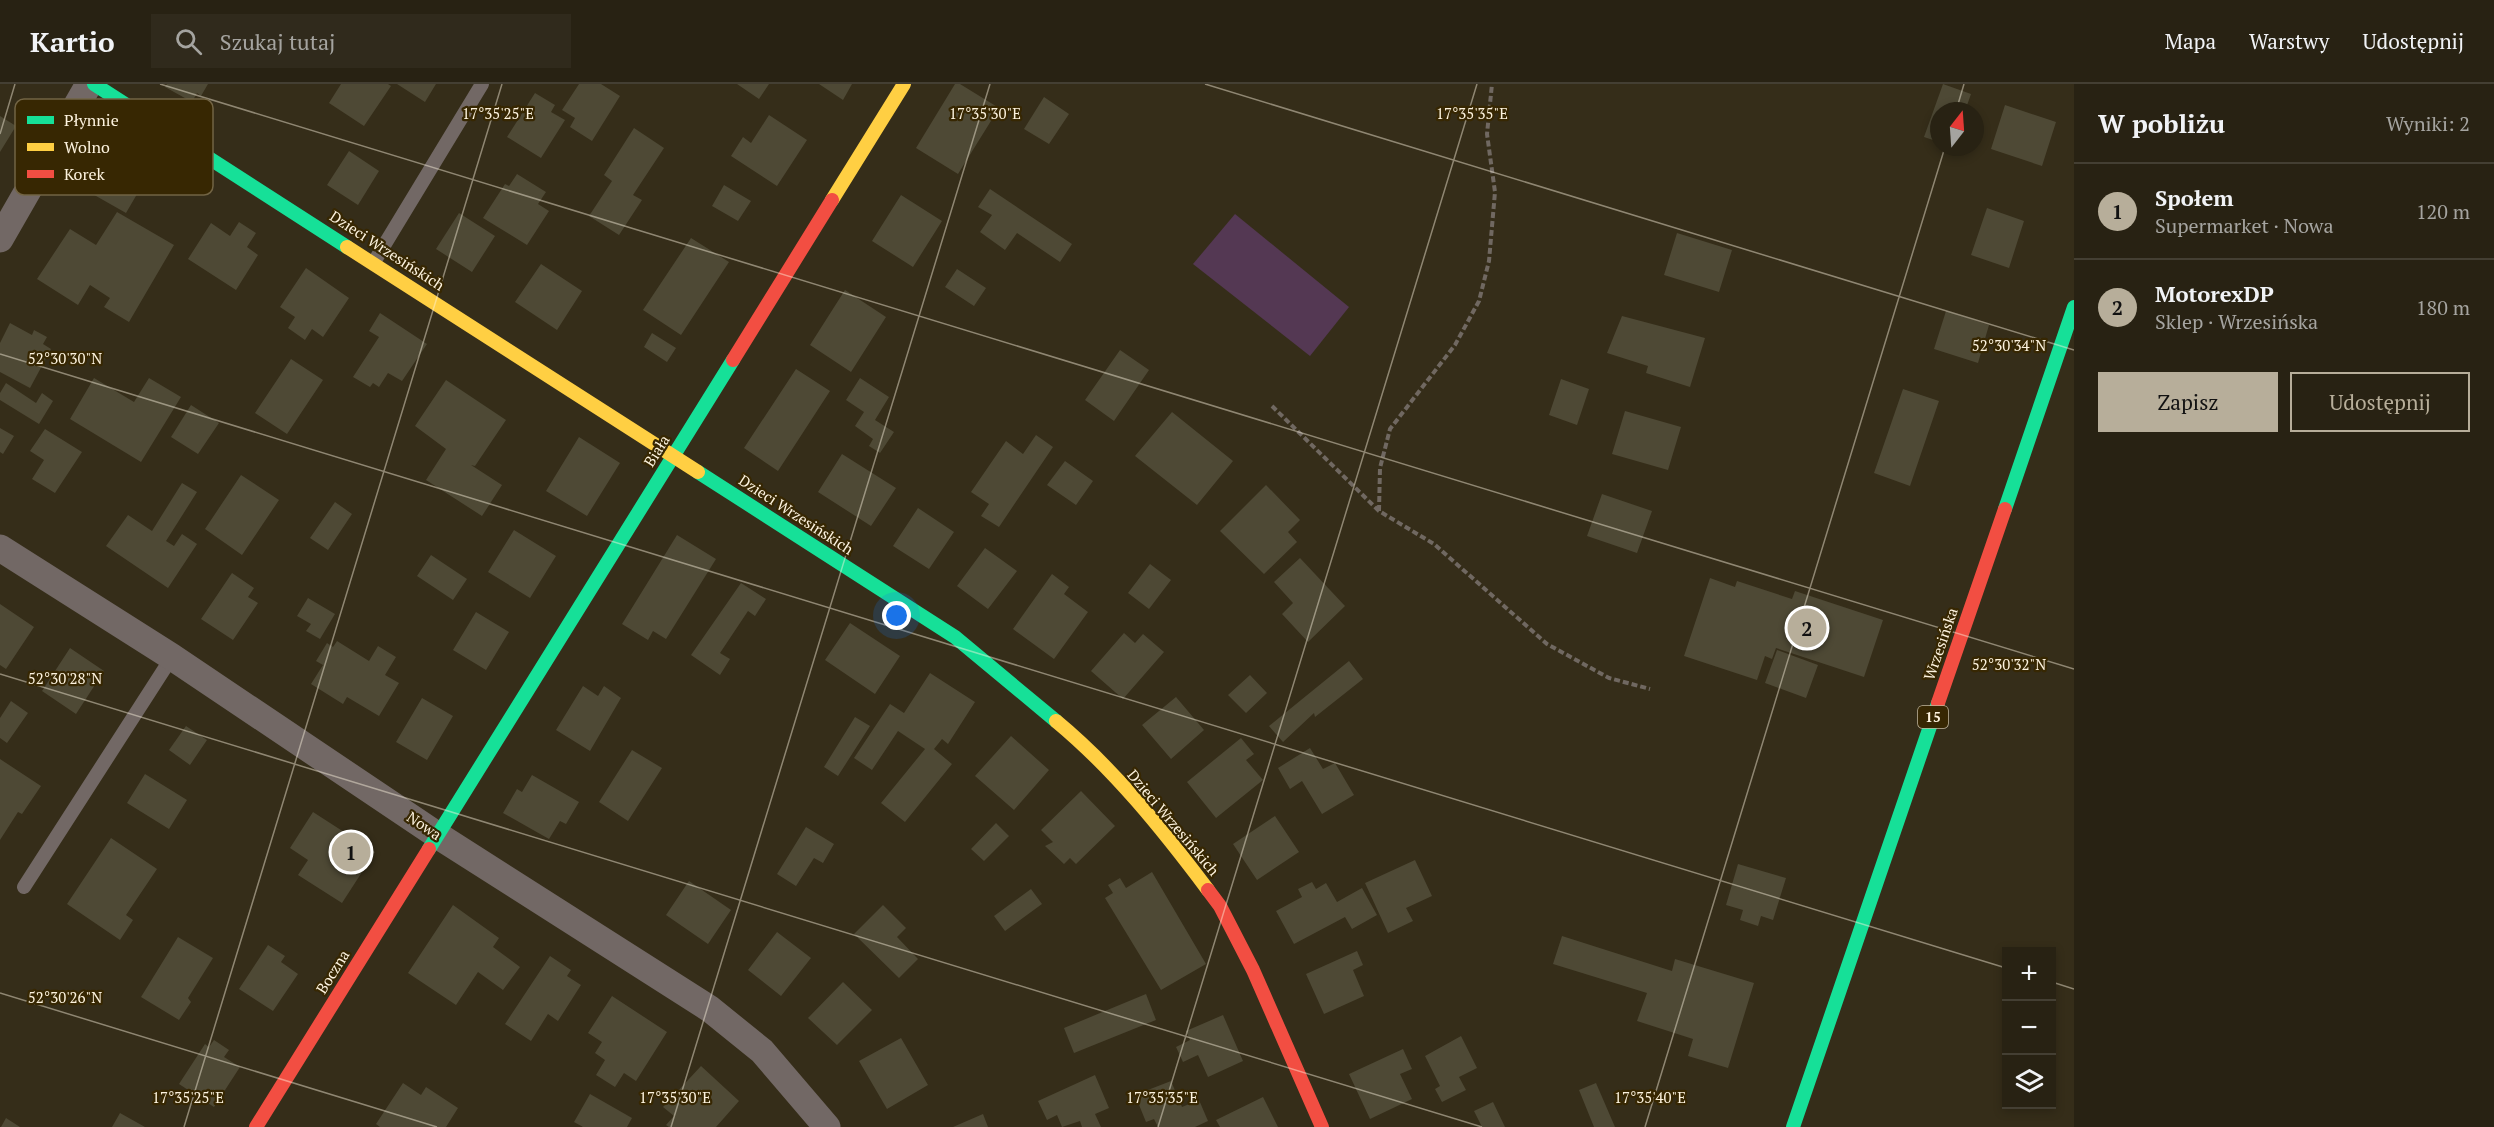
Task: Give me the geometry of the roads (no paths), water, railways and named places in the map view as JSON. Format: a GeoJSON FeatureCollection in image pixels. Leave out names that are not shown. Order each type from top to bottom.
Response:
{"type":"FeatureCollection","features":[{"type":"Feature","properties":{"kind":"street"},"geometry":{"type":"LineString","coordinates":[[80,99],[89,84]]}},
{"type":"Feature","properties":{"kind":"street","name":"Dzieci Wrzesińskich"},"geometry":{"type":"LineString","coordinates":[[94,84],[118,99]]}},
{"type":"Feature","properties":{"kind":"street","name":"Biała"},"geometry":{"type":"LineString","coordinates":[[437,835],[904,84]]}},
{"type":"Feature","properties":{"kind":"street","name":"Dzieci Wrzesińskich"},"geometry":{"type":"LineString","coordinates":[[213,160],[955,637],[1083,743],[1173,844],[1220,906],[1253,970],[1322,1127]]}},
{"type":"Feature","properties":{"kind":"street"},"geometry":{"type":"LineString","coordinates":[[0,239],[25,195]]}},
{"type":"Feature","properties":{"kind":"street","name":"Wrzesińska"},"geometry":{"type":"LineString","coordinates":[[1793,1127],[2074,307]]}},
{"type":"Feature","properties":{"kind":"street","name":"Nowa"},"geometry":{"type":"LineString","coordinates":[[0,548],[171,657],[437,835],[733,1026],[762,1051],[827,1127]]}},
{"type":"Feature","properties":{"kind":"street","name":"Boczna"},"geometry":{"type":"LineString","coordinates":[[256,1127],[437,835]]}},
{"type":"Feature","properties":{"kind":"lane"},"geometry":{"type":"LineString","coordinates":[[374,262],[482,84]]}},
{"type":"Feature","properties":{"kind":"lane"},"geometry":{"type":"LineString","coordinates":[[24,887],[171,657]]}},
{"type":"Feature","properties":{"kind":"place","name":"MotorexDP"},"geometry":{"type":"Point","coordinates":[1807,628]}},
{"type":"Feature","properties":{"kind":"place","name":"Społem"},"geometry":{"type":"Point","coordinates":[351,852]}}]}
